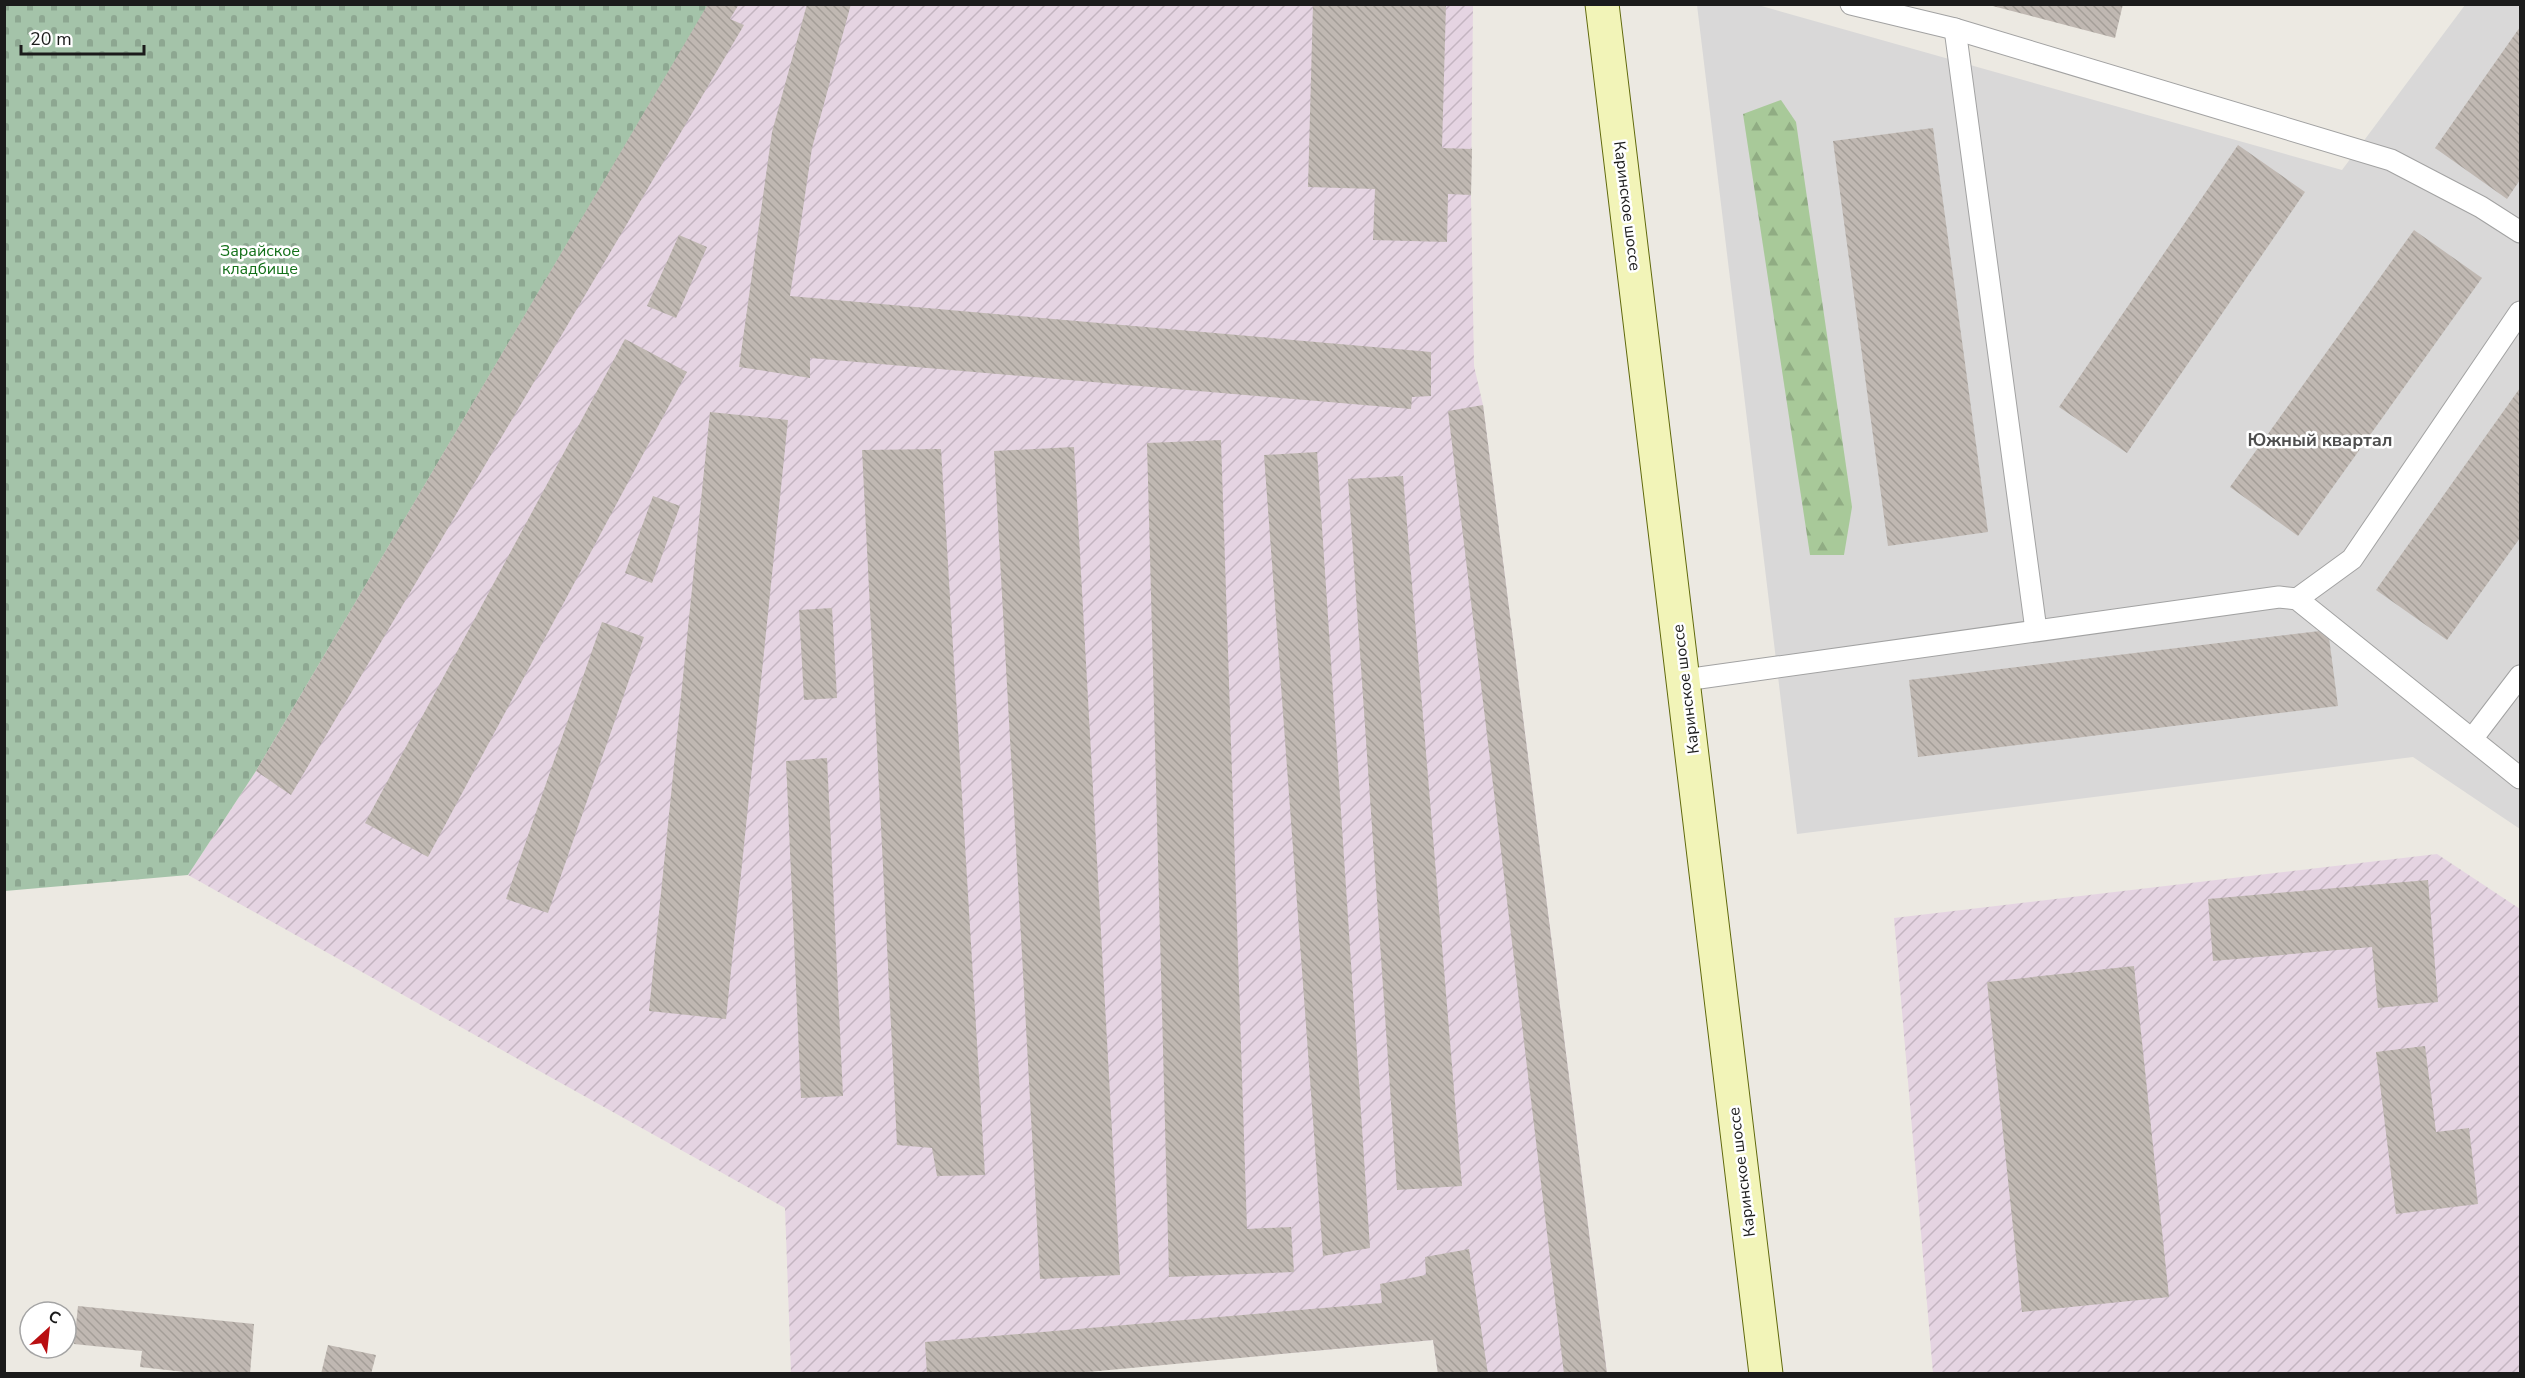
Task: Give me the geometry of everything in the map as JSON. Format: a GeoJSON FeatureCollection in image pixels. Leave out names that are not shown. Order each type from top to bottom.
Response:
{"type":"FeatureCollection","features":[{"type":"Feature","properties":{"kind":"main road","name":"Каринское шоссе"},"geometry":{"type":"LineString","coordinates":[[1602,4],[1685,680],[1766,1374]]}},
{"type":"Feature","properties":{"kind":"lane"},"geometry":{"type":"LineString","coordinates":[[1851,4],[1955,29],[2391,160],[2481,207],[2520,232]]}},
{"type":"Feature","properties":{"kind":"lane"},"geometry":{"type":"LineString","coordinates":[[1955,29],[2036,630]]}},
{"type":"Feature","properties":{"kind":"lane"},"geometry":{"type":"LineString","coordinates":[[2297,599],[2352,559],[2520,312]]}},
{"type":"Feature","properties":{"kind":"lane"},"geometry":{"type":"LineString","coordinates":[[1685,680],[2279,597],[2297,599],[2520,778]]}},
{"type":"Feature","properties":{"kind":"lane"},"geometry":{"type":"LineString","coordinates":[[2472,739],[2520,676]]}},
{"type":"Feature","properties":{"kind":"shaded area"},"geometry":{"type":"Polygon","coordinates":[[[708,5],[1473,5],[1471,195],[1474,366],[1483,405],[1607,1373],[1438,1373],[1433,1340],[1066,1373],[791,1373],[785,1208],[188,875],[256,771],[708,5]]]}},
{"type":"Feature","properties":{"kind":"shaded area"},"geometry":{"type":"Polygon","coordinates":[[[1697,5],[1758,5],[2342,170],[2465,5],[2520,5],[2520,829],[2413,757],[1797,834],[1697,5]]]}},
{"type":"Feature","properties":{"kind":"shaded area"},"geometry":{"type":"Polygon","coordinates":[[[2437,854],[2520,909],[2520,1373],[1933,1373],[1894,918],[2437,854]]]}},
{"type":"Feature","properties":{"kind":"green space","name":"Зарайское кладбище"},"geometry":{"type":"Polygon","coordinates":[[[5,4],[708,5],[256,771],[188,875],[5,891],[5,4]]]}},
{"type":"Feature","properties":{"kind":"green space"},"geometry":{"type":"Polygon","coordinates":[[[1781,100],[1796,122],[1852,507],[1844,555],[1810,555],[1743,114],[1781,100]]]}},
{"type":"Feature","properties":{"kind":"building"},"geometry":{"type":"Polygon","coordinates":[[[708,4],[739,4],[730,19],[744,25],[291,795],[256,771],[708,4]]]}},
{"type":"Feature","properties":{"kind":"building"},"geometry":{"type":"Polygon","coordinates":[[[807,4],[851,4],[812,148],[790,296],[1431,352],[1431,396],[1412,397],[1411,409],[810,358],[810,378],[739,367],[772,132],[807,4]]]}},
{"type":"Feature","properties":{"kind":"building"},"geometry":{"type":"Polygon","coordinates":[[[1313,4],[1446,4],[1442,148],[1472,149],[1471,195],[1448,194],[1447,242],[1373,240],[1375,189],[1308,187],[1313,4]]]}},
{"type":"Feature","properties":{"kind":"building"},"geometry":{"type":"Polygon","coordinates":[[[1985,4],[2123,4],[2115,38],[1985,4]]]}},
{"type":"Feature","properties":{"kind":"building"},"geometry":{"type":"Polygon","coordinates":[[[2520,27],[2520,180],[2507,199],[2435,148],[2520,27]]]}},
{"type":"Feature","properties":{"kind":"building"},"geometry":{"type":"Polygon","coordinates":[[[1933,128],[1988,532],[1888,546],[1833,141],[1933,128]]]}},
{"type":"Feature","properties":{"kind":"building"},"geometry":{"type":"Polygon","coordinates":[[[2238,145],[2305,192],[2127,453],[2059,407],[2238,145]]]}},
{"type":"Feature","properties":{"kind":"building"},"geometry":{"type":"Polygon","coordinates":[[[2414,230],[2482,278],[2298,536],[2230,487],[2414,230]]]}},
{"type":"Feature","properties":{"kind":"building"},"geometry":{"type":"Polygon","coordinates":[[[679,235],[707,247],[676,318],[647,306],[679,235]]]}},
{"type":"Feature","properties":{"kind":"building"},"geometry":{"type":"Polygon","coordinates":[[[625,339],[687,372],[428,857],[365,823],[625,339]]]}},
{"type":"Feature","properties":{"kind":"building"},"geometry":{"type":"Polygon","coordinates":[[[2520,388],[2520,538],[2447,640],[2376,590],[2520,388]]]}},
{"type":"Feature","properties":{"kind":"building"},"geometry":{"type":"Polygon","coordinates":[[[1483,405],[1607,1374],[1564,1374],[1448,411],[1483,405]]]}},
{"type":"Feature","properties":{"kind":"building"},"geometry":{"type":"Polygon","coordinates":[[[710,412],[788,420],[726,1019],[649,1011],[710,412]]]}},
{"type":"Feature","properties":{"kind":"building"},"geometry":{"type":"Polygon","coordinates":[[[1221,440],[1247,1229],[1291,1227],[1294,1272],[1169,1277],[1147,443],[1221,440]]]}},
{"type":"Feature","properties":{"kind":"building"},"geometry":{"type":"Polygon","coordinates":[[[1074,447],[1120,1275],[1040,1279],[994,451],[1074,447]]]}},
{"type":"Feature","properties":{"kind":"building"},"geometry":{"type":"Polygon","coordinates":[[[941,449],[985,1175],[937,1176],[932,1148],[897,1145],[862,450],[941,449]]]}},
{"type":"Feature","properties":{"kind":"building"},"geometry":{"type":"Polygon","coordinates":[[[1317,452],[1370,1248],[1323,1256],[1264,455],[1317,452]]]}},
{"type":"Feature","properties":{"kind":"building"},"geometry":{"type":"Polygon","coordinates":[[[1403,476],[1462,1186],[1397,1190],[1348,479],[1403,476]]]}},
{"type":"Feature","properties":{"kind":"building"},"geometry":{"type":"Polygon","coordinates":[[[653,496],[680,506],[652,583],[625,573],[653,496]]]}},
{"type":"Feature","properties":{"kind":"building"},"geometry":{"type":"Polygon","coordinates":[[[832,608],[837,698],[804,700],[799,610],[832,608]]]}},
{"type":"Feature","properties":{"kind":"building"},"geometry":{"type":"Polygon","coordinates":[[[602,622],[644,637],[548,913],[506,899],[602,622]]]}},
{"type":"Feature","properties":{"kind":"building"},"geometry":{"type":"Polygon","coordinates":[[[2328,630],[2338,706],[1918,757],[1909,680],[2328,630]]]}},
{"type":"Feature","properties":{"kind":"building"},"geometry":{"type":"Polygon","coordinates":[[[827,758],[843,1096],[801,1098],[786,761],[827,758]]]}},
{"type":"Feature","properties":{"kind":"building"},"geometry":{"type":"Polygon","coordinates":[[[2428,880],[2438,1002],[2378,1008],[2372,947],[2213,961],[2208,899],[2428,880]]]}},
{"type":"Feature","properties":{"kind":"building"},"geometry":{"type":"Polygon","coordinates":[[[2134,966],[2169,1297],[2022,1312],[1987,982],[2134,966]]]}},
{"type":"Feature","properties":{"kind":"building"},"geometry":{"type":"Polygon","coordinates":[[[2425,1046],[2436,1132],[2469,1128],[2478,1204],[2396,1214],[2376,1052],[2425,1046]]]}},
{"type":"Feature","properties":{"kind":"building"},"geometry":{"type":"Polygon","coordinates":[[[1469,1249],[1488,1374],[1438,1374],[1433,1340],[1066,1374],[927,1374],[925,1342],[1382,1303],[1380,1284],[1426,1275],[1425,1257],[1469,1249]]]}},
{"type":"Feature","properties":{"kind":"building"},"geometry":{"type":"Polygon","coordinates":[[[78,1306],[254,1324],[250,1374],[203,1374],[140,1367],[142,1351],[78,1344],[78,1306]]]}},
{"type":"Feature","properties":{"kind":"building"},"geometry":{"type":"Polygon","coordinates":[[[328,1345],[376,1355],[371,1374],[321,1374],[328,1345]]]}},
{"type":"Feature","properties":{"kind":"district","name":"Южный квартал"},"geometry":{"type":"Point","coordinates":[2320,440]}}]}
